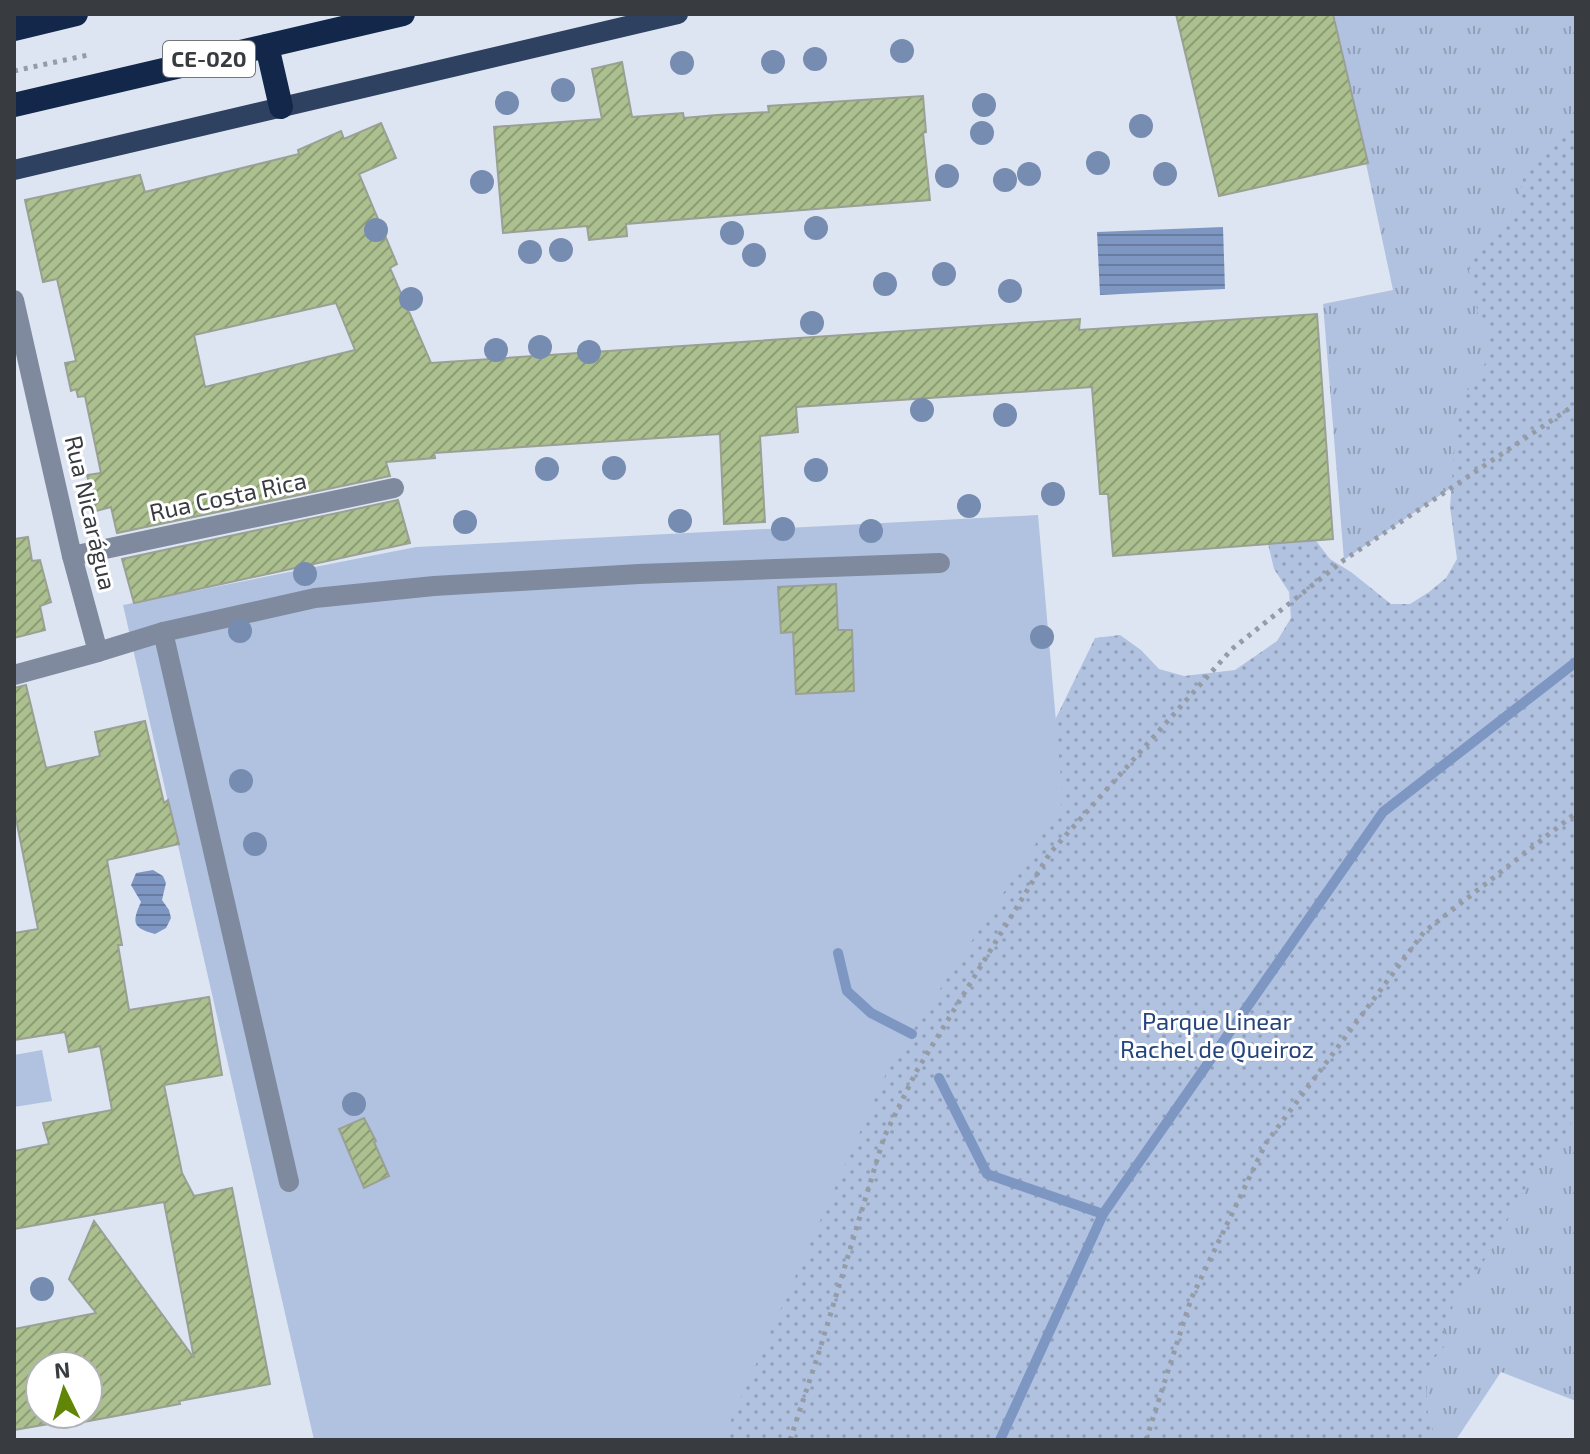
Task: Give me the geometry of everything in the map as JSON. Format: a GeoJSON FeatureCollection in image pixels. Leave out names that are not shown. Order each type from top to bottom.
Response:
{"type":"FeatureCollection","features":[{"type":"Feature","properties":{"kind":"highway"},"geometry":{"type":"LineString","coordinates":[[14,29],[76,14]]}},
{"type":"Feature","properties":{"kind":"highway","name":"CE-020"},"geometry":{"type":"LineString","coordinates":[[14,105],[403,14]]}},
{"type":"Feature","properties":{"kind":"highway"},"geometry":{"type":"LineString","coordinates":[[267,46],[281,107]]}},
{"type":"Feature","properties":{"kind":"main road"},"geometry":{"type":"LineString","coordinates":[[14,170],[678,14]]}},
{"type":"Feature","properties":{"kind":"street","name":"Rua Nicarágua"},"geometry":{"type":"LineString","coordinates":[[14,300],[72,556],[98,652]]}},
{"type":"Feature","properties":{"kind":"street","name":"Rua Costa Rica"},"geometry":{"type":"LineString","coordinates":[[72,556],[394,488]]}},
{"type":"Feature","properties":{"kind":"street"},"geometry":{"type":"LineString","coordinates":[[14,675],[163,632],[315,598],[434,586],[639,574],[940,563]]}},
{"type":"Feature","properties":{"kind":"street"},"geometry":{"type":"LineString","coordinates":[[163,632],[289,1182]]}},
{"type":"Feature","properties":{"kind":"path"},"geometry":{"type":"LineString","coordinates":[[790,1440],[884,1137],[916,1072],[1050,853],[1232,649],[1344,560],[1576,404]]}},
{"type":"Feature","properties":{"kind":"path"},"geometry":{"type":"LineString","coordinates":[[1146,1440],[1191,1299],[1266,1143],[1424,932],[1576,813]]}},
{"type":"Feature","properties":{"kind":"green space"},"geometry":{"type":"Polygon","coordinates":[[[1334,14],[1576,14],[1576,404],[1344,560],[1323,304],[1393,290],[1334,14]]]}},
{"type":"Feature","properties":{"kind":"green space","name":"Parque Linear Rachel de Queiroz"},"geometry":{"type":"Polygon","coordinates":[[[1576,127],[1576,1113],[1567,1132],[1531,1178],[1492,1249],[1443,1327],[1447,1343],[1425,1370],[1428,1413],[1435,1440],[342,1440],[1053,724],[1095,638],[1120,635],[1141,650],[1159,669],[1184,676],[1235,670],[1277,641],[1291,618],[1289,592],[1274,569],[1268,544],[1313,537],[1330,559],[1391,604],[1410,604],[1446,578],[1457,559],[1450,507],[1456,428],[1470,384],[1487,361],[1489,337],[1478,313],[1468,262],[1485,242],[1507,227],[1518,204],[1523,179],[1536,156],[1576,127]]]}},
{"type":"Feature","properties":{"kind":"green space"},"geometry":{"type":"Polygon","coordinates":[[[1038,515],[1063,802],[889,1067],[722,1440],[314,1440],[123,605],[416,547],[1038,515]]]}},
{"type":"Feature","properties":{"kind":"green space"},"geometry":{"type":"Polygon","coordinates":[[[1576,813],[1576,1401],[1501,1372],[1456,1440],[1146,1440],[1576,813]]]}},
{"type":"Feature","properties":{"kind":"green space"},"geometry":{"type":"Polygon","coordinates":[[[42,1050],[52,1101],[14,1107],[14,1055],[42,1050]]]}},
{"type":"Feature","properties":{"kind":"shaded area"},"geometry":{"type":"Polygon","coordinates":[[[1223,227],[1225,289],[1100,295],[1097,232],[1223,227]]]}},
{"type":"Feature","properties":{"kind":"shaded area"},"geometry":{"type":"Polygon","coordinates":[[[153,870],[163,876],[166,883],[162,900],[171,918],[166,928],[155,934],[138,927],[136,923],[141,902],[131,885],[136,873],[153,870]]]}},
{"type":"Feature","properties":{"kind":"building"},"geometry":{"type":"Polygon","coordinates":[[[1176,14],[1333,14],[1368,163],[1219,196],[1176,14]]]}},
{"type":"Feature","properties":{"kind":"building"},"geometry":{"type":"Polygon","coordinates":[[[622,62],[632,117],[683,113],[684,118],[769,112],[768,106],[923,96],[926,132],[923,133],[930,200],[626,224],[627,236],[589,240],[587,226],[503,233],[494,127],[602,119],[592,69],[622,62]]]}},
{"type":"Feature","properties":{"kind":"building"},"geometry":{"type":"Polygon","coordinates":[[[381,123],[396,158],[359,174],[397,264],[390,268],[431,363],[1080,319],[1079,330],[1317,314],[1333,539],[1113,556],[1108,494],[1100,494],[1092,387],[796,407],[798,432],[760,436],[765,522],[724,524],[720,434],[434,453],[435,458],[386,462],[390,476],[117,533],[111,507],[96,511],[87,475],[101,473],[85,396],[78,397],[76,389],[71,391],[65,363],[76,361],[57,279],[43,282],[25,200],[140,175],[145,192],[299,154],[298,150],[341,131],[344,139],[381,123]],[[336,303],[194,335],[205,387],[355,350],[336,303]]]}},
{"type":"Feature","properties":{"kind":"building"},"geometry":{"type":"Polygon","coordinates":[[[398,500],[410,543],[134,603],[122,559],[398,500]]]}},
{"type":"Feature","properties":{"kind":"building"},"geometry":{"type":"Polygon","coordinates":[[[28,537],[32,561],[40,560],[51,602],[40,606],[45,630],[14,638],[14,539],[28,537]]]}},
{"type":"Feature","properties":{"kind":"building"},"geometry":{"type":"Polygon","coordinates":[[[836,584],[838,630],[852,630],[854,691],[796,694],[793,632],[781,633],[778,587],[836,584]]]}},
{"type":"Feature","properties":{"kind":"building"},"geometry":{"type":"Polygon","coordinates":[[[26,685],[46,768],[100,756],[95,732],[145,721],[164,803],[168,800],[179,844],[107,860],[122,945],[118,945],[129,1010],[209,997],[222,1075],[164,1085],[182,1173],[194,1196],[232,1188],[270,1384],[104,1418],[104,1350],[24,1350],[24,1428],[14,1430],[14,1329],[96,1313],[69,1279],[94,1221],[194,1358],[164,1202],[14,1229],[14,1151],[49,1144],[43,1123],[112,1110],[100,1046],[69,1052],[65,1032],[14,1040],[14,933],[38,929],[14,809],[14,688],[26,685]]]}},
{"type":"Feature","properties":{"kind":"building"},"geometry":{"type":"Polygon","coordinates":[[[364,1118],[389,1176],[364,1188],[339,1129],[364,1118]]]}},
{"type":"Feature","properties":{"kind":"waterway"},"geometry":{"type":"LineString","coordinates":[[1000,1440],[1103,1214],[1383,812],[1576,662]]}},
{"type":"Feature","properties":{"kind":"waterway"},"geometry":{"type":"LineString","coordinates":[[838,953],[847,991],[871,1013],[912,1034]]}},
{"type":"Feature","properties":{"kind":"waterway"},"geometry":{"type":"LineString","coordinates":[[939,1078],[987,1174],[1103,1214]]}}]}
